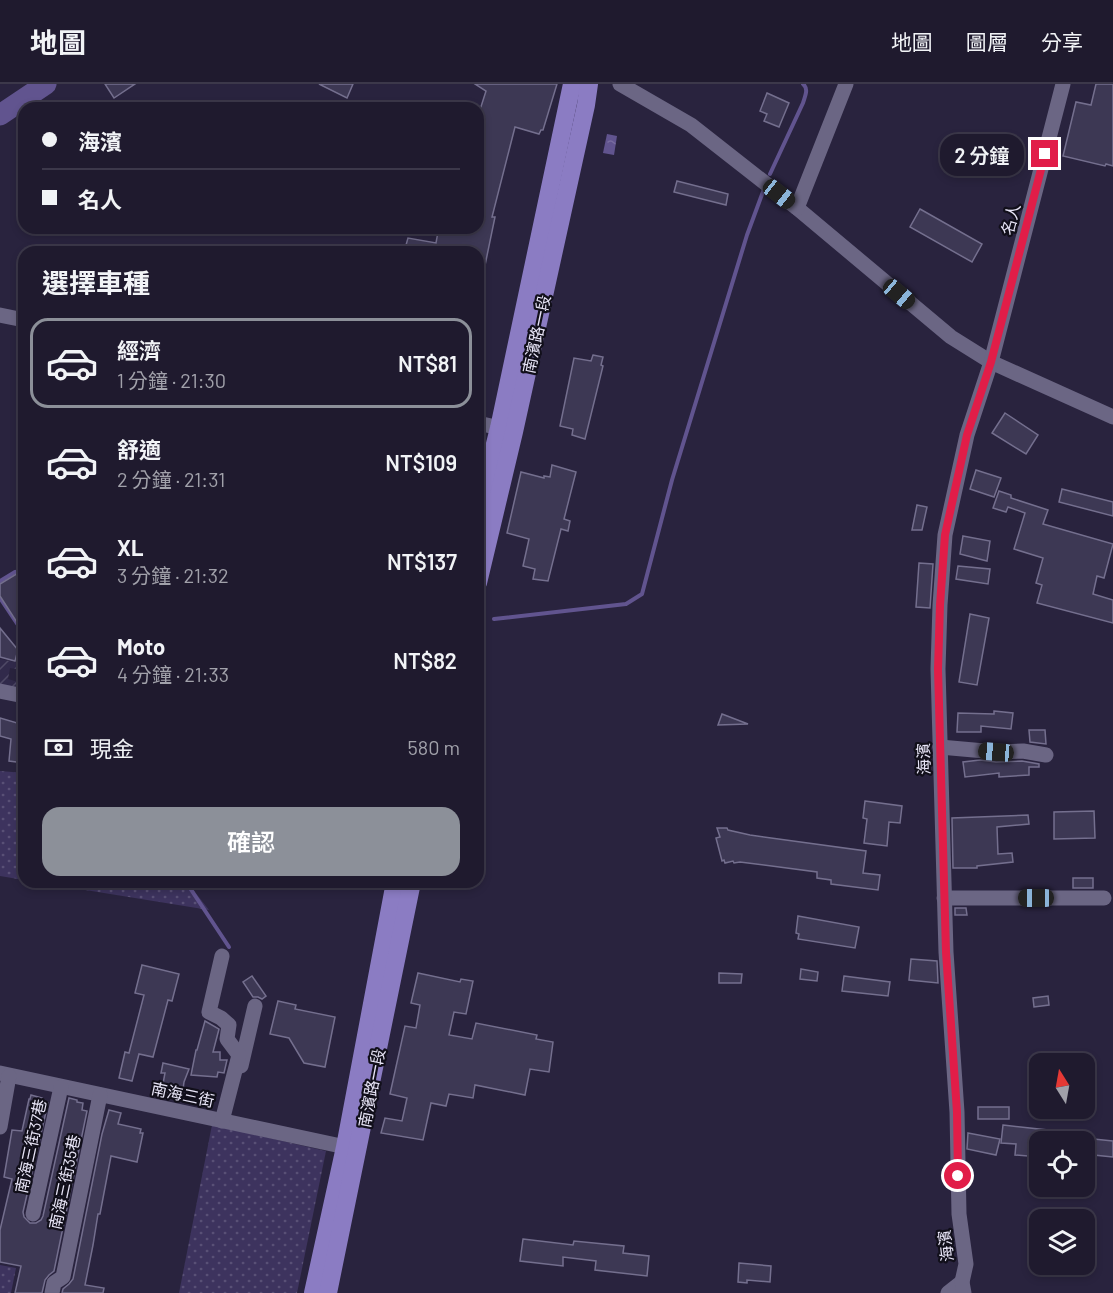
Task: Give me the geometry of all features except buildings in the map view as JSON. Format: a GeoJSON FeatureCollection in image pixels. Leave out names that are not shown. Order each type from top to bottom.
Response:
{"type":"FeatureCollection","features":[{"type":"Feature","properties":{"kind":"main road","name":"南濱路一段"},"geometry":{"type":"LineString","coordinates":[[484,550],[572,84]]}},
{"type":"Feature","properties":{"kind":"main road","name":"南濱路一段"},"geometry":{"type":"LineString","coordinates":[[484,494],[506,430],[586,105],[589,84]]}},
{"type":"Feature","properties":{"kind":"main road","name":"南濱路一段"},"geometry":{"type":"LineString","coordinates":[[328,1293],[394,888]]}},
{"type":"Feature","properties":{"kind":"main road","name":"南濱路一段"},"geometry":{"type":"LineString","coordinates":[[314,1293],[352,1148],[411,888]]}},
{"type":"Feature","properties":{"kind":"street"},"geometry":{"type":"LineString","coordinates":[[620,84],[691,125],[797,208],[951,337],[991,362],[1113,417]]}},
{"type":"Feature","properties":{"kind":"street"},"geometry":{"type":"LineString","coordinates":[[797,208],[846,84]]}},
{"type":"Feature","properties":{"kind":"street","name":"名人"},"geometry":{"type":"LineString","coordinates":[[991,362],[1063,84]]}},
{"type":"Feature","properties":{"kind":"street"},"geometry":{"type":"LineString","coordinates":[[0,315],[18,319]]}},
{"type":"Feature","properties":{"kind":"street","name":"海濱"},"geometry":{"type":"LineString","coordinates":[[963,1287],[966,1264],[959,1214],[957,1112],[946,952],[938,658],[945,535],[967,435],[991,362]]}},
{"type":"Feature","properties":{"kind":"street"},"geometry":{"type":"LineString","coordinates":[[484,424],[506,430]]}},
{"type":"Feature","properties":{"kind":"street"},"geometry":{"type":"LineString","coordinates":[[0,691],[18,695]]}},
{"type":"Feature","properties":{"kind":"street"},"geometry":{"type":"LineString","coordinates":[[940,747],[996,752],[1023,751],[1046,755]]}},
{"type":"Feature","properties":{"kind":"street"},"geometry":{"type":"LineString","coordinates":[[944,898],[1104,898]]}},
{"type":"Feature","properties":{"kind":"street"},"geometry":{"type":"LineString","coordinates":[[222,956],[209,1012],[230,1025],[227,1039],[239,1054],[225,1121]]}},
{"type":"Feature","properties":{"kind":"street"},"geometry":{"type":"LineString","coordinates":[[225,1121],[255,1006]]}},
{"type":"Feature","properties":{"kind":"street"},"geometry":{"type":"LineString","coordinates":[[0,1127],[5,1075]]}},
{"type":"Feature","properties":{"kind":"street","name":"南海三街"},"geometry":{"type":"LineString","coordinates":[[5,1075],[352,1148]]}},
{"type":"Feature","properties":{"kind":"street","name":"南海三街37巷"},"geometry":{"type":"LineString","coordinates":[[33,1214],[61,1087]]}},
{"type":"Feature","properties":{"kind":"street","name":"南海三街35巷"},"geometry":{"type":"LineString","coordinates":[[52,1293],[54,1283],[63,1277],[100,1095]]}},
{"type":"Feature","properties":{"kind":"street"},"geometry":{"type":"LineString","coordinates":[[948,1293],[963,1287]]}},
{"type":"Feature","properties":{"kind":"shaded area"},"geometry":{"type":"Polygon","coordinates":[[[0,659],[18,663],[18,669],[10,668],[8,679],[18,682],[17,690],[0,687],[0,659]]]}},
{"type":"Feature","properties":{"kind":"shaded area"},"geometry":{"type":"Polygon","coordinates":[[[0,771],[18,772],[18,879],[0,876],[0,771]]]}},
{"type":"Feature","properties":{"kind":"shaded area"},"geometry":{"type":"Polygon","coordinates":[[[73,888],[192,888],[209,910],[73,888]]]}},
{"type":"Feature","properties":{"kind":"shaded area"},"geometry":{"type":"Polygon","coordinates":[[[212,1125],[326,1151],[297,1293],[179,1293],[212,1125]]]}},
{"type":"Feature","properties":{"kind":"shaded area"},"geometry":{"type":"Polygon","coordinates":[[[0,1265],[16,1268],[11,1293],[0,1293],[0,1265]]]}},
{"type":"Feature","properties":{"kind":"water"},"geometry":{"type":"Polygon","coordinates":[[[607,134],[617,136],[614,155],[603,153],[607,134]]]}},
{"type":"Feature","properties":{"kind":"waterway"},"geometry":{"type":"LineString","coordinates":[[19,102],[46,84]]}},
{"type":"Feature","properties":{"kind":"waterway"},"geometry":{"type":"LineString","coordinates":[[770,174],[803,103],[806,90],[803,84]]}},
{"type":"Feature","properties":{"kind":"waterway"},"geometry":{"type":"LineString","coordinates":[[0,115],[18,103]]}},
{"type":"Feature","properties":{"kind":"waterway"},"geometry":{"type":"LineString","coordinates":[[494,619],[626,604],[642,594],[672,480],[747,235],[764,189]]}},
{"type":"Feature","properties":{"kind":"waterway"},"geometry":{"type":"LineString","coordinates":[[0,581],[18,572]]}},
{"type":"Feature","properties":{"kind":"waterway"},"geometry":{"type":"LineString","coordinates":[[0,598],[18,625]]}},
{"type":"Feature","properties":{"kind":"waterway"},"geometry":{"type":"LineString","coordinates":[[190,888],[229,947]]}},
{"type":"Feature","properties":{"kind":"route"},"geometry":{"type":"LineString","coordinates":[[958,1176],[957,1112],[946,952],[938,669],[945,535],[967,435],[991,362],[1045,154]]}}]}
